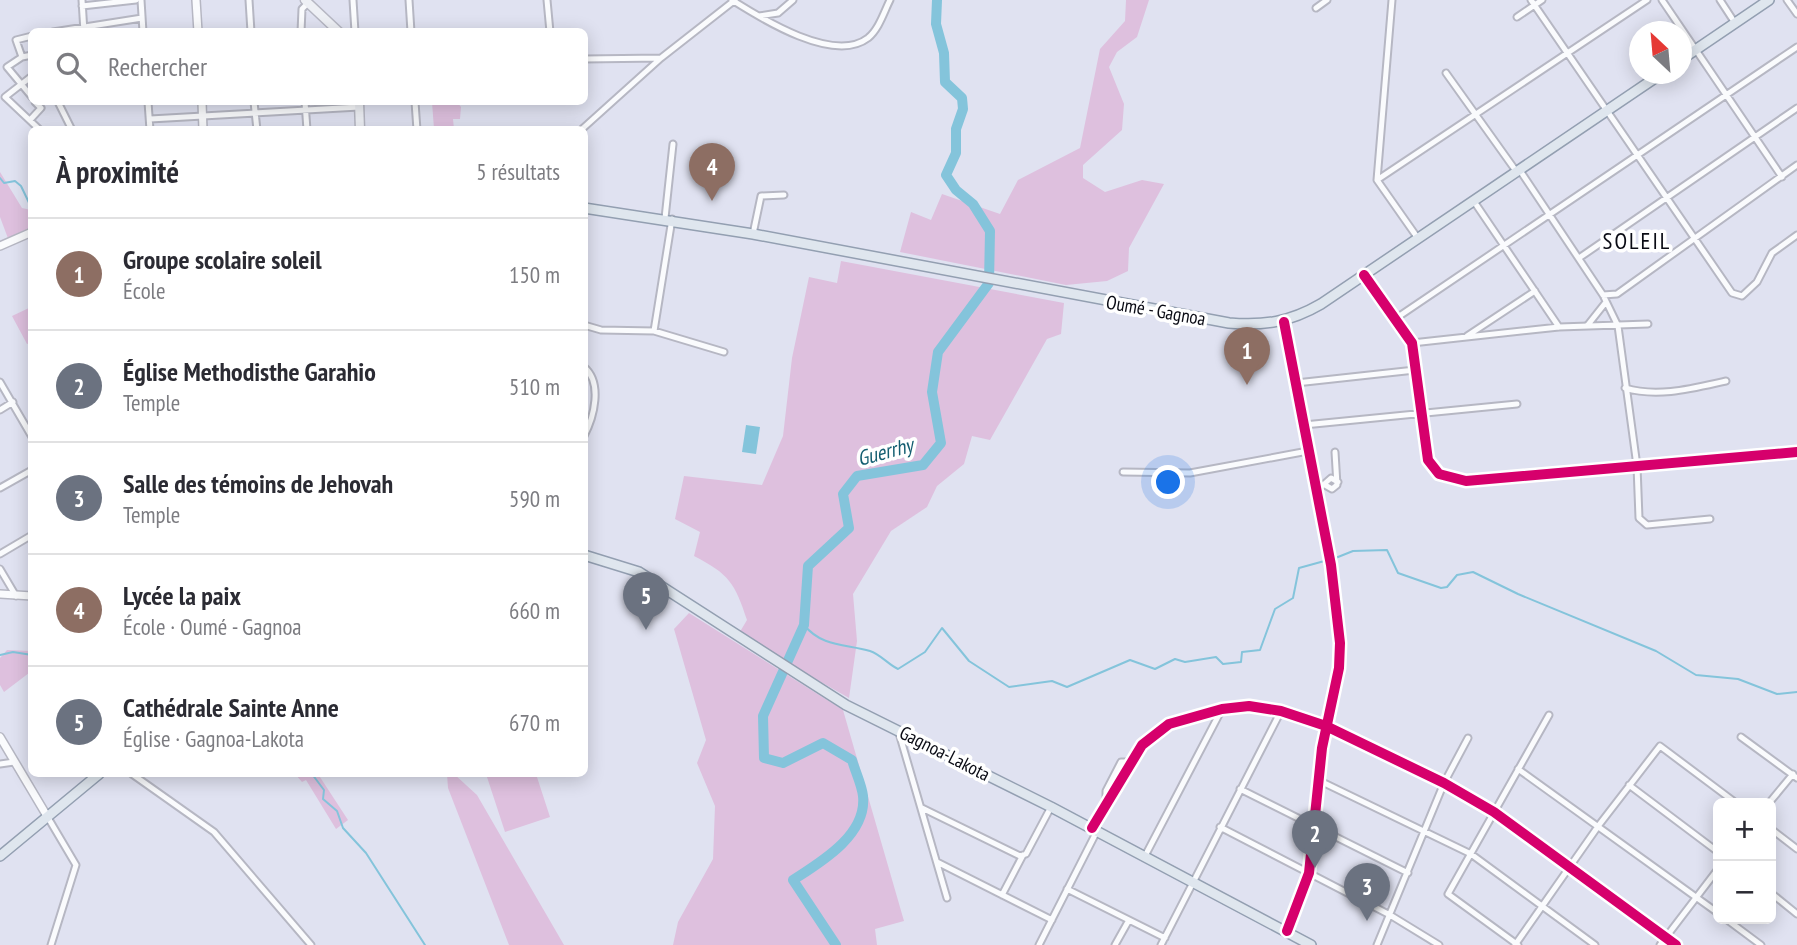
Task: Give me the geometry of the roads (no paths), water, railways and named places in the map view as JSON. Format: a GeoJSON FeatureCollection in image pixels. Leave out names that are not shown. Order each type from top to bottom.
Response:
{"type":"FeatureCollection","features":[{"type":"Feature","properties":{"kind":"main road"},"geometry":{"type":"LineString","coordinates":[[1692,52],[1769,0]]}},
{"type":"Feature","properties":{"kind":"main road"},"geometry":{"type":"LineString","coordinates":[[307,1],[335,28]]}},
{"type":"Feature","properties":{"kind":"main road","name":"Oumé - Gagnoa"},"geometry":{"type":"LineString","coordinates":[[588,209],[753,234],[1228,323],[1284,322],[1321,304],[1646,84]]}},
{"type":"Feature","properties":{"kind":"main road"},"geometry":{"type":"LineString","coordinates":[[359,105],[360,126]]}},
{"type":"Feature","properties":{"kind":"main road","name":"Gagnoa-Lakota"},"geometry":{"type":"LineString","coordinates":[[588,556],[639,572],[846,705],[1094,829],[1311,945]]}},
{"type":"Feature","properties":{"kind":"main road"},"geometry":{"type":"LineString","coordinates":[[0,856],[95,777]]}},
{"type":"Feature","properties":{"kind":"street"},"geometry":{"type":"LineString","coordinates":[[142,18],[83,28],[82,3],[138,0],[142,18],[143,28]]}},
{"type":"Feature","properties":{"kind":"street"},"geometry":{"type":"LineString","coordinates":[[196,0],[198,28]]}},
{"type":"Feature","properties":{"kind":"street"},"geometry":{"type":"LineString","coordinates":[[249,0],[251,28]]}},
{"type":"Feature","properties":{"kind":"street"},"geometry":{"type":"LineString","coordinates":[[353,0],[355,28]]}},
{"type":"Feature","properties":{"kind":"street"},"geometry":{"type":"LineString","coordinates":[[409,0],[411,28]]}},
{"type":"Feature","properties":{"kind":"street"},"geometry":{"type":"LineString","coordinates":[[547,0],[550,28]]}},
{"type":"Feature","properties":{"kind":"street"},"geometry":{"type":"LineString","coordinates":[[585,126],[661,58],[734,0],[795,36],[851,45],[872,34],[890,0]]}},
{"type":"Feature","properties":{"kind":"street"},"geometry":{"type":"LineString","coordinates":[[759,16],[778,13],[793,0]]}},
{"type":"Feature","properties":{"kind":"street"},"geometry":{"type":"LineString","coordinates":[[1316,8],[1328,0]]}},
{"type":"Feature","properties":{"kind":"street"},"geometry":{"type":"LineString","coordinates":[[1392,0],[1377,180],[1418,237]]}},
{"type":"Feature","properties":{"kind":"street"},"geometry":{"type":"LineString","coordinates":[[1517,17],[1533,3],[1542,0]]}},
{"type":"Feature","properties":{"kind":"street"},"geometry":{"type":"LineString","coordinates":[[1377,180],[1647,0]]}},
{"type":"Feature","properties":{"kind":"street"},"geometry":{"type":"LineString","coordinates":[[1662,0],[1782,177]]}},
{"type":"Feature","properties":{"kind":"street"},"geometry":{"type":"LineString","coordinates":[[1720,0],[1735,23]]}},
{"type":"Feature","properties":{"kind":"street"},"geometry":{"type":"LineString","coordinates":[[1787,0],[1797,14]]}},
{"type":"Feature","properties":{"kind":"street"},"geometry":{"type":"LineString","coordinates":[[301,28],[302,9],[307,1]]}},
{"type":"Feature","properties":{"kind":"street"},"geometry":{"type":"LineString","coordinates":[[1533,3],[1636,157],[1737,297],[1757,282],[1772,253],[1797,235]]}},
{"type":"Feature","properties":{"kind":"street"},"geometry":{"type":"LineString","coordinates":[[22,57],[16,40],[28,37]]}},
{"type":"Feature","properties":{"kind":"street"},"geometry":{"type":"LineString","coordinates":[[1395,319],[1797,47]]}},
{"type":"Feature","properties":{"kind":"street"},"geometry":{"type":"LineString","coordinates":[[28,56],[8,67],[28,93]]}},
{"type":"Feature","properties":{"kind":"street"},"geometry":{"type":"LineString","coordinates":[[588,59],[661,58]]}},
{"type":"Feature","properties":{"kind":"street"},"geometry":{"type":"LineString","coordinates":[[1446,73],[1550,215],[1603,295],[1618,326],[1637,466],[1639,518],[1642,523],[1710,519]]}},
{"type":"Feature","properties":{"kind":"street"},"geometry":{"type":"LineString","coordinates":[[28,78],[5,97],[36,126]]}},
{"type":"Feature","properties":{"kind":"street"},"geometry":{"type":"LineString","coordinates":[[30,120],[41,108],[38,105]]}},
{"type":"Feature","properties":{"kind":"street"},"geometry":{"type":"LineString","coordinates":[[60,105],[70,126]]}},
{"type":"Feature","properties":{"kind":"street"},"geometry":{"type":"LineString","coordinates":[[148,105],[150,126]]}},
{"type":"Feature","properties":{"kind":"street"},"geometry":{"type":"LineString","coordinates":[[202,105],[203,126]]}},
{"type":"Feature","properties":{"kind":"street"},"geometry":{"type":"LineString","coordinates":[[255,105],[257,126]]}},
{"type":"Feature","properties":{"kind":"street"},"geometry":{"type":"LineString","coordinates":[[306,105],[307,126]]}},
{"type":"Feature","properties":{"kind":"street"},"geometry":{"type":"LineString","coordinates":[[150,119],[350,105]]}},
{"type":"Feature","properties":{"kind":"street"},"geometry":{"type":"LineString","coordinates":[[415,105],[417,126]]}},
{"type":"Feature","properties":{"kind":"street"},"geometry":{"type":"LineString","coordinates":[[1579,258],[1797,108]]}},
{"type":"Feature","properties":{"kind":"street"},"geometry":{"type":"LineString","coordinates":[[654,331],[668,219],[673,144]]}},
{"type":"Feature","properties":{"kind":"street"},"geometry":{"type":"LineString","coordinates":[[1603,295],[1617,294],[1797,165]]}},
{"type":"Feature","properties":{"kind":"street"},"geometry":{"type":"LineString","coordinates":[[753,234],[761,196],[784,195]]}},
{"type":"Feature","properties":{"kind":"street"},"geometry":{"type":"LineString","coordinates":[[1473,200],[1559,327]]}},
{"type":"Feature","properties":{"kind":"street"},"geometry":{"type":"LineString","coordinates":[[0,246],[28,234]]}},
{"type":"Feature","properties":{"kind":"street"},"geometry":{"type":"LineString","coordinates":[[1364,275],[1412,343],[1428,460],[1439,474],[1456,481],[1797,452]]}},
{"type":"Feature","properties":{"kind":"street"},"geometry":{"type":"LineString","coordinates":[[1465,337],[1535,291]]}},
{"type":"Feature","properties":{"kind":"street"},"geometry":{"type":"LineString","coordinates":[[1587,326],[1606,302]]}},
{"type":"Feature","properties":{"kind":"street"},"geometry":{"type":"LineString","coordinates":[[1284,322],[1340,621],[1339,668],[1318,780],[1310,873],[1287,932]]}},
{"type":"Feature","properties":{"kind":"street"},"geometry":{"type":"LineString","coordinates":[[1412,343],[1559,327],[1648,324]]}},
{"type":"Feature","properties":{"kind":"street"},"geometry":{"type":"LineString","coordinates":[[588,326],[601,330],[654,331],[724,352]]}},
{"type":"Feature","properties":{"kind":"street"},"geometry":{"type":"LineString","coordinates":[[1296,383],[1415,370]]}},
{"type":"Feature","properties":{"kind":"street"},"geometry":{"type":"LineString","coordinates":[[588,372],[592,376],[595,402],[588,427]]}},
{"type":"Feature","properties":{"kind":"street"},"geometry":{"type":"LineString","coordinates":[[1625,388],[1646,392],[1682,390],[1726,381]]}},
{"type":"Feature","properties":{"kind":"street"},"geometry":{"type":"LineString","coordinates":[[0,382],[28,429]]}},
{"type":"Feature","properties":{"kind":"street"},"geometry":{"type":"LineString","coordinates":[[0,410],[13,402]]}},
{"type":"Feature","properties":{"kind":"street"},"geometry":{"type":"LineString","coordinates":[[1304,425],[1517,404]]}},
{"type":"Feature","properties":{"kind":"street"},"geometry":{"type":"LineString","coordinates":[[1123,472],[1190,472],[1308,451]]}},
{"type":"Feature","properties":{"kind":"street"},"geometry":{"type":"LineString","coordinates":[[1316,487],[1325,485],[1331,478],[1338,482],[1335,452]]}},
{"type":"Feature","properties":{"kind":"street"},"geometry":{"type":"LineString","coordinates":[[0,488],[28,472]]}},
{"type":"Feature","properties":{"kind":"street"},"geometry":{"type":"LineString","coordinates":[[0,554],[28,537]]}},
{"type":"Feature","properties":{"kind":"street"},"geometry":{"type":"LineString","coordinates":[[0,569],[16,596]]}},
{"type":"Feature","properties":{"kind":"street"},"geometry":{"type":"LineString","coordinates":[[0,594],[28,596]]}},
{"type":"Feature","properties":{"kind":"street"},"geometry":{"type":"LineString","coordinates":[[1039,945],[1106,801],[1142,745],[1169,724],[1222,709],[1249,706],[1281,711],[1326,726],[1444,783],[1494,811],[1676,945]]}},
{"type":"Feature","properties":{"kind":"street"},"geometry":{"type":"LineString","coordinates":[[1145,856],[1222,709]]}},
{"type":"Feature","properties":{"kind":"street"},"geometry":{"type":"LineString","coordinates":[[1161,945],[1191,881],[1281,711]]}},
{"type":"Feature","properties":{"kind":"street"},"geometry":{"type":"LineString","coordinates":[[1549,715],[1448,894],[1516,945],[1599,825],[1660,746],[1730,798]]}},
{"type":"Feature","properties":{"kind":"street"},"geometry":{"type":"LineString","coordinates":[[898,730],[947,898]]}},
{"type":"Feature","properties":{"kind":"street"},"geometry":{"type":"LineString","coordinates":[[0,737],[76,865],[51,945]]}},
{"type":"Feature","properties":{"kind":"street"},"geometry":{"type":"LineString","coordinates":[[1741,737],[1795,776],[1774,798]]}},
{"type":"Feature","properties":{"kind":"street"},"geometry":{"type":"LineString","coordinates":[[1377,945],[1444,783],[1468,738]]}},
{"type":"Feature","properties":{"kind":"street"},"geometry":{"type":"LineString","coordinates":[[0,764],[14,762]]}},
{"type":"Feature","properties":{"kind":"street"},"geometry":{"type":"LineString","coordinates":[[1518,769],[1713,909]]}},
{"type":"Feature","properties":{"kind":"street"},"geometry":{"type":"LineString","coordinates":[[136,777],[214,832],[312,945]]}},
{"type":"Feature","properties":{"kind":"street"},"geometry":{"type":"LineString","coordinates":[[1318,780],[1471,854],[1595,945]]}},
{"type":"Feature","properties":{"kind":"street"},"geometry":{"type":"LineString","coordinates":[[1629,785],[1713,848]]}},
{"type":"Feature","properties":{"kind":"street"},"geometry":{"type":"LineString","coordinates":[[1240,789],[1408,873]]}},
{"type":"Feature","properties":{"kind":"street"},"geometry":{"type":"LineString","coordinates":[[921,807],[1023,855]]}},
{"type":"Feature","properties":{"kind":"street"},"geometry":{"type":"LineString","coordinates":[[1002,895],[1051,807]]}},
{"type":"Feature","properties":{"kind":"street"},"geometry":{"type":"LineString","coordinates":[[1220,827],[1390,915],[1439,945]]}},
{"type":"Feature","properties":{"kind":"street"},"geometry":{"type":"LineString","coordinates":[[1776,833],[1797,849]]}},
{"type":"Feature","properties":{"kind":"street"},"geometry":{"type":"LineString","coordinates":[[937,862],[1052,920]]}},
{"type":"Feature","properties":{"kind":"street"},"geometry":{"type":"LineString","coordinates":[[1660,945],[1713,876]]}},
{"type":"Feature","properties":{"kind":"street"},"geometry":{"type":"LineString","coordinates":[[1067,889],[1165,938]]}},
{"type":"Feature","properties":{"kind":"street"},"geometry":{"type":"LineString","coordinates":[[1776,897],[1797,914]]}},
{"type":"Feature","properties":{"kind":"street"},"geometry":{"type":"LineString","coordinates":[[1115,945],[1129,920]]}},
{"type":"Feature","properties":{"kind":"street"},"geometry":{"type":"LineString","coordinates":[[1733,924],[1761,945]]}},
{"type":"Feature","properties":{"kind":"water"},"geometry":{"type":"Polygon","coordinates":[[[746,425],[760,427],[756,454],[742,452],[746,425]]]}},
{"type":"Feature","properties":{"kind":"waterway","name":"Guerrhy"},"geometry":{"type":"LineString","coordinates":[[836,945],[793,880],[829,856],[850,835],[862,810],[860,783],[852,760],[823,743],[783,763],[764,758],[763,716],[804,625],[808,566],[849,528],[843,494],[857,476],[923,465],[941,443],[932,392],[938,352],[989,283],[990,231],[973,204],[956,190],[946,175],[956,153],[956,129],[963,109],[962,98],[945,82],[944,53],[936,24],[937,0]]}},
{"type":"Feature","properties":{"kind":"waterway"},"geometry":{"type":"LineString","coordinates":[[0,178],[4,183],[15,181],[21,186],[28,201]]}},
{"type":"Feature","properties":{"kind":"waterway"},"geometry":{"type":"LineString","coordinates":[[1333,559],[1353,551],[1387,550],[1398,573],[1441,588],[1447,587],[1457,575],[1473,572],[1518,594],[1656,651],[1696,675],[1738,679],[1777,694],[1797,692]]}},
{"type":"Feature","properties":{"kind":"waterway"},"geometry":{"type":"LineString","coordinates":[[804,625],[826,641],[870,651],[898,669],[925,652],[942,628],[969,661],[1009,687],[1052,681],[1067,687],[1130,660],[1155,669],[1175,659],[1185,662],[1216,657],[1223,664],[1241,662],[1242,652],[1260,650],[1275,609],[1293,598],[1299,568],[1328,560]]}},
{"type":"Feature","properties":{"kind":"waterway"},"geometry":{"type":"LineString","coordinates":[[0,655],[13,652],[28,654]]}},
{"type":"Feature","properties":{"kind":"waterway"},"geometry":{"type":"LineString","coordinates":[[314,777],[324,790],[323,799],[337,811],[343,828],[366,853],[425,945]]}},
{"type":"Feature","properties":{"kind":"place","name":"Lycée la paix"},"geometry":{"type":"Point","coordinates":[712,201]}},
{"type":"Feature","properties":{"kind":"place","name":"Groupe scolaire soleil"},"geometry":{"type":"Point","coordinates":[1247,385]}},
{"type":"Feature","properties":{"kind":"place","name":"Cathédrale Sainte Anne"},"geometry":{"type":"Point","coordinates":[646,630]}},
{"type":"Feature","properties":{"kind":"place","name":"Église Methodisthe Garahio"},"geometry":{"type":"Point","coordinates":[1315,868]}},
{"type":"Feature","properties":{"kind":"place","name":"Salle des témoins de Jehovah"},"geometry":{"type":"Point","coordinates":[1367,921]}},
{"type":"Feature","properties":{"kind":"district","name":"SOLEIL"},"geometry":{"type":"Point","coordinates":[1637,241]}}]}
